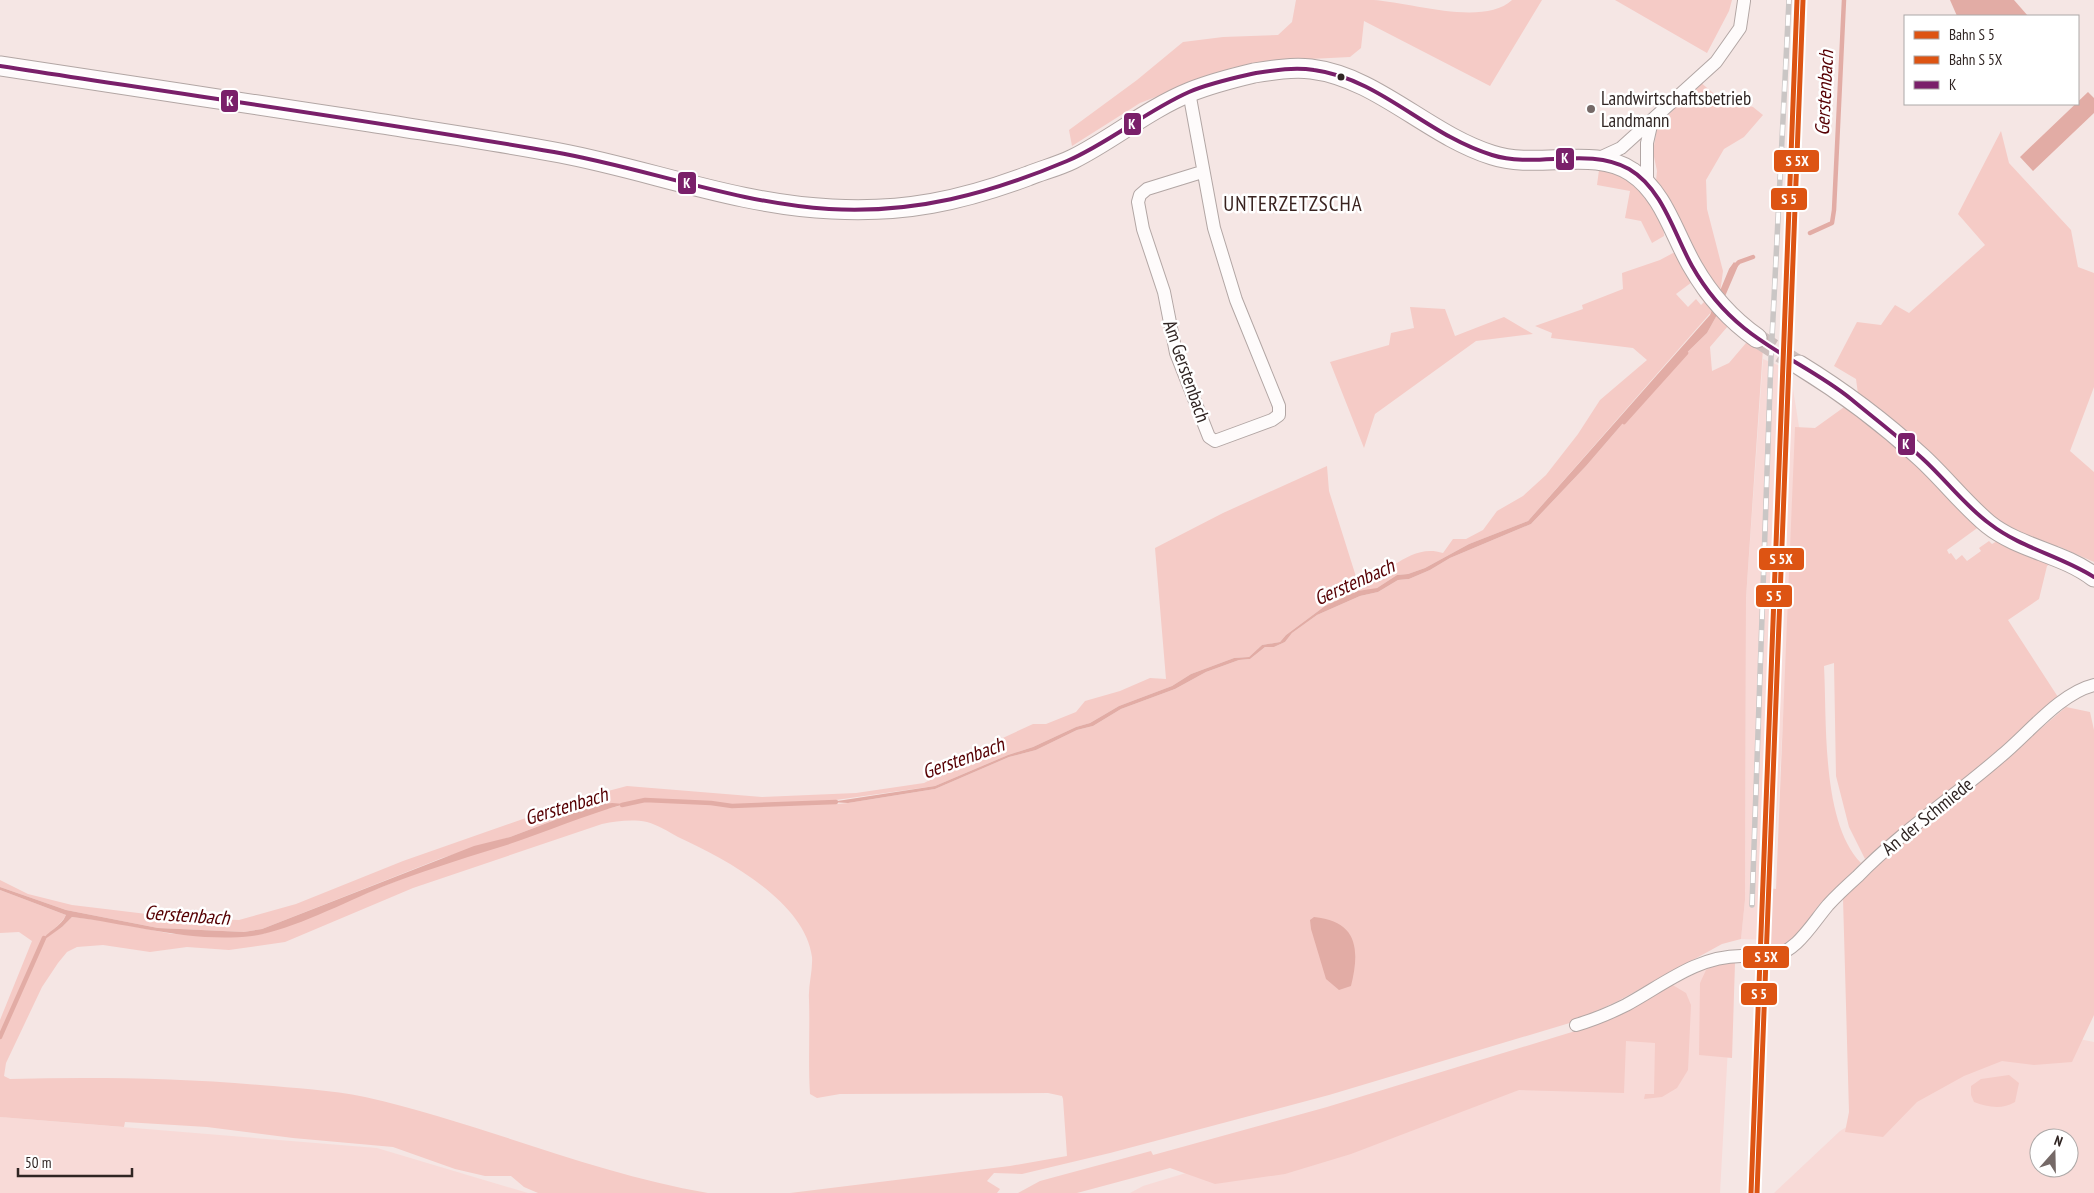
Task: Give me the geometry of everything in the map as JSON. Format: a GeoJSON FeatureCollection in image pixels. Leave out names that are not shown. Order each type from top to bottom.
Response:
{"type":"FeatureCollection","features":[{"type":"Feature","properties":{"kind":"street"},"geometry":{"type":"LineString","coordinates":[[1597,159],[1621,148],[1709,68],[1729,46],[1740,28],[1744,1]]}},
{"type":"Feature","properties":{"kind":"street"},"geometry":{"type":"LineString","coordinates":[[0,66],[561,153],[716,191],[782,204],[828,209],[874,210],[928,206],[1001,186],[1072,159],[1189,92],[1237,77],[1278,69],[1312,69],[1352,79],[1373,89],[1431,128],[1469,147],[1494,156],[1523,161],[1597,159],[1626,168],[1647,183],[1659,201],[1693,268],[1710,294],[1728,314],[1757,338]]}},
{"type":"Feature","properties":{"kind":"street","name":"Am Gerstenbach"},"geometry":{"type":"LineString","coordinates":[[1189,92],[1202,172],[1214,228],[1236,300],[1279,406],[1278,415],[1272,420],[1215,441],[1209,437],[1176,353],[1164,292],[1143,229],[1138,202],[1140,195],[1147,189],[1202,172]]}},
{"type":"Feature","properties":{"kind":"street"},"geometry":{"type":"LineString","coordinates":[[1647,183],[1647,143],[1652,121]]}},
{"type":"Feature","properties":{"kind":"street"},"geometry":{"type":"LineString","coordinates":[[1799,365],[1844,392],[1900,438],[1989,524],[2030,547],[2078,567],[2094,577]]}},
{"type":"Feature","properties":{"kind":"street","name":"An der Schmiede"},"geometry":{"type":"LineString","coordinates":[[1770,957],[1778,956],[1796,944],[1828,906],[1896,840],[2001,757],[2062,702],[2080,688],[2094,685]]}},
{"type":"Feature","properties":{"kind":"street"},"geometry":{"type":"LineString","coordinates":[[1576,1025],[1598,1018],[1627,1005],[1705,961],[1726,956],[1741,956]]}},
{"type":"Feature","properties":{"kind":"shaded area"},"geometry":{"type":"Polygon","coordinates":[[[1296,0],[1373,0],[1446,11],[1483,12],[1499,8],[1512,0],[1542,0],[1490,86],[1364,21],[1361,48],[1350,57],[1270,61],[1231,68],[1140,103],[1072,146],[1069,130],[1137,80],[1183,42],[1223,37],[1278,35],[1292,22],[1296,0]]]}},
{"type":"Feature","properties":{"kind":"shaded area"},"geometry":{"type":"Polygon","coordinates":[[[1615,0],[1732,0],[1729,11],[1707,53],[1615,0]]]}},
{"type":"Feature","properties":{"kind":"shaded area"},"geometry":{"type":"Polygon","coordinates":[[[1950,0],[2014,0],[2027,15],[1957,15],[1950,0]]]}},
{"type":"Feature","properties":{"kind":"shaded area"},"geometry":{"type":"Polygon","coordinates":[[[1700,82],[1718,97],[1753,107],[1763,115],[1744,137],[1724,149],[1706,180],[1707,209],[1723,271],[1720,293],[1656,181],[1657,171],[1653,152],[1657,127],[1700,82]]]}},
{"type":"Feature","properties":{"kind":"shaded area"},"geometry":{"type":"Polygon","coordinates":[[[2088,92],[2094,98],[2094,113],[2033,171],[2020,157],[2074,105],[2079,105],[2079,101],[2088,92]]]}},
{"type":"Feature","properties":{"kind":"shaded area"},"geometry":{"type":"Polygon","coordinates":[[[2001,131],[2009,163],[2071,230],[2078,267],[2094,273],[2094,387],[2070,451],[2094,472],[2094,562],[2058,546],[2050,547],[2025,537],[1987,516],[1858,394],[1856,379],[1834,366],[1857,322],[1881,325],[1895,305],[1909,313],[1985,245],[1958,214],[2001,131]]]}},
{"type":"Feature","properties":{"kind":"shaded area"},"geometry":{"type":"Polygon","coordinates":[[[1599,170],[1626,179],[1645,194],[1661,220],[1664,236],[1652,243],[1641,221],[1625,218],[1630,191],[1597,185],[1599,170]]]}},
{"type":"Feature","properties":{"kind":"shaded area"},"geometry":{"type":"Polygon","coordinates":[[[1673,253],[1678,253],[1692,282],[1676,294],[1688,307],[1696,299],[1701,305],[1704,302],[1699,296],[1703,293],[1713,310],[1528,521],[1469,544],[1425,568],[1408,574],[1397,575],[1377,588],[1325,606],[1286,635],[1280,642],[1262,645],[1249,657],[1234,658],[1191,674],[1172,686],[1119,706],[1090,723],[1076,727],[1033,747],[1008,755],[935,786],[836,800],[837,804],[848,803],[935,789],[1009,757],[1036,750],[1077,730],[1093,726],[1121,709],[1175,689],[1206,672],[1239,660],[1250,659],[1265,647],[1274,647],[1285,642],[1292,633],[1317,615],[1360,596],[1378,592],[1398,580],[1409,579],[1430,570],[1450,558],[1531,524],[1586,466],[1667,372],[1707,333],[1717,315],[1728,326],[1710,347],[1712,371],[1729,363],[1746,343],[1753,342],[1763,348],[1746,598],[1745,900],[1741,939],[1722,944],[1618,1001],[1573,1022],[1329,1095],[1110,1153],[1022,1174],[994,1173],[987,1181],[1000,1189],[997,1193],[790,1193],[1010,1166],[1067,1156],[1062,1096],[1048,1093],[840,1094],[817,1098],[810,1094],[809,994],[812,957],[806,937],[795,918],[779,900],[739,869],[651,823],[619,821],[602,824],[413,888],[285,942],[229,950],[187,947],[150,952],[103,945],[77,947],[67,952],[42,987],[6,1063],[4,1076],[10,1079],[167,1079],[300,1088],[365,1097],[451,1120],[621,1173],[708,1193],[538,1193],[524,1187],[511,1176],[485,1176],[455,1169],[393,1147],[293,1138],[207,1127],[125,1122],[124,1127],[0,1117],[0,1020],[32,941],[19,932],[0,933],[0,890],[66,915],[42,940],[62,927],[72,917],[106,921],[172,934],[249,936],[263,934],[417,873],[594,812],[623,805],[592,806],[510,837],[442,858],[262,929],[244,932],[158,928],[66,910],[0,887],[0,880],[28,894],[72,905],[180,918],[239,920],[296,904],[403,861],[589,796],[627,786],[762,797],[856,793],[924,783],[948,771],[968,754],[1033,724],[1046,724],[1076,712],[1085,701],[1120,691],[1150,678],[1166,679],[1155,548],[1223,513],[1327,466],[1329,491],[1358,583],[1369,580],[1409,556],[1420,552],[1443,553],[1453,539],[1466,539],[1483,530],[1497,511],[1523,496],[1546,475],[1578,434],[1600,400],[1647,360],[1633,348],[1551,338],[1552,333],[1535,326],[1583,309],[1582,305],[1623,289],[1622,273],[1660,260],[1673,253]]]}},
{"type":"Feature","properties":{"kind":"shaded area"},"geometry":{"type":"Polygon","coordinates":[[[1734,262],[1738,266],[1717,315],[1707,333],[1667,372],[1586,466],[1531,524],[1450,558],[1430,570],[1409,579],[1398,580],[1378,592],[1360,596],[1317,615],[1292,633],[1285,642],[1274,647],[1265,647],[1250,659],[1239,660],[1206,672],[1175,689],[1121,709],[1093,726],[1077,730],[1036,750],[1009,757],[935,789],[848,803],[831,802],[935,786],[1008,755],[1033,747],[1076,727],[1090,723],[1119,706],[1172,686],[1191,674],[1234,658],[1249,657],[1262,645],[1280,642],[1286,635],[1325,606],[1358,591],[1377,588],[1397,575],[1408,574],[1425,568],[1469,544],[1528,521],[1710,315],[1729,269],[1734,262]]]}},
{"type":"Feature","properties":{"kind":"shaded area"},"geometry":{"type":"Polygon","coordinates":[[[1410,307],[1445,309],[1455,336],[1504,317],[1533,334],[1476,341],[1375,414],[1364,448],[1330,362],[1389,345],[1391,333],[1414,328],[1410,307]]]}},
{"type":"Feature","properties":{"kind":"shaded area"},"geometry":{"type":"Polygon","coordinates":[[[1763,359],[1790,370],[1800,433],[1770,940],[1741,939],[1745,900],[1746,598],[1763,359]]]}},
{"type":"Feature","properties":{"kind":"shaded area"},"geometry":{"type":"Polygon","coordinates":[[[1847,405],[1886,434],[1980,526],[1947,550],[1956,560],[1962,555],[1967,561],[1981,551],[1979,548],[1989,541],[1992,544],[1999,540],[2050,564],[2047,566],[2039,599],[2008,620],[2058,697],[2003,747],[1865,859],[1849,827],[1836,776],[1834,663],[1824,666],[1826,742],[1833,797],[1839,823],[1848,845],[1861,863],[1820,904],[1792,939],[1778,948],[1770,950],[1769,888],[1776,889],[1795,427],[1815,428],[1847,405]]]}},
{"type":"Feature","properties":{"kind":"shaded area"},"geometry":{"type":"Polygon","coordinates":[[[2066,707],[2090,712],[2094,730],[2094,1015],[2072,1062],[2034,1065],[2002,1061],[1964,1076],[1917,1102],[1883,1137],[1845,1132],[1849,1112],[1843,898],[1894,849],[1950,806],[2066,707]]]}},
{"type":"Feature","properties":{"kind":"shaded area"},"geometry":{"type":"Polygon","coordinates":[[[612,803],[625,804],[411,876],[300,922],[252,936],[206,937],[184,935],[72,917],[62,927],[41,942],[61,923],[66,915],[0,890],[0,887],[66,910],[158,928],[244,932],[262,929],[474,846],[510,837],[592,806],[612,803]]]}},
{"type":"Feature","properties":{"kind":"shaded area"},"geometry":{"type":"Polygon","coordinates":[[[1314,917],[1340,924],[1352,940],[1355,949],[1355,961],[1351,986],[1339,990],[1326,979],[1311,929],[1310,920],[1314,917]]]}},
{"type":"Feature","properties":{"kind":"shaded area"},"geometry":{"type":"Polygon","coordinates":[[[1711,962],[1729,1029],[1720,1193],[1130,1193],[1143,1186],[1312,1135],[1598,1024],[1690,976],[1711,962]]]}},
{"type":"Feature","properties":{"kind":"shaded area"},"geometry":{"type":"Polygon","coordinates":[[[1721,962],[1735,963],[1732,1058],[1699,1055],[1700,983],[1706,970],[1721,962]]]}},
{"type":"Feature","properties":{"kind":"shaded area"},"geometry":{"type":"Polygon","coordinates":[[[1671,984],[1686,993],[1691,1005],[1688,1070],[1677,1088],[1662,1097],[1644,1099],[1645,1094],[1654,1094],[1655,1043],[1626,1041],[1624,1093],[1519,1090],[1351,1154],[1285,1174],[1215,1184],[1170,1168],[1077,1193],[1018,1193],[1040,1181],[1151,1151],[1153,1155],[1327,1107],[1598,1024],[1671,984]]]}},
{"type":"Feature","properties":{"kind":"shaded area"},"geometry":{"type":"Polygon","coordinates":[[[1999,1034],[2059,1035],[2094,1042],[2094,1193],[1774,1193],[1840,1131],[1999,1034]]]}},
{"type":"Feature","properties":{"kind":"shaded area"},"geometry":{"type":"Polygon","coordinates":[[[2009,1075],[2019,1083],[2015,1102],[2010,1105],[1994,1107],[1974,1102],[1971,1095],[1971,1086],[1981,1079],[2009,1075]]]}},
{"type":"Feature","properties":{"kind":"shaded area"},"geometry":{"type":"Polygon","coordinates":[[[0,1117],[377,1148],[528,1193],[0,1193],[0,1117]]]}},
{"type":"Feature","properties":{"kind":"waterway","name":"Gerstenbach"},"geometry":{"type":"LineString","coordinates":[[1810,233],[1832,223],[1834,210],[1844,0]]}},
{"type":"Feature","properties":{"kind":"waterway","name":"Gerstenbach"},"geometry":{"type":"LineString","coordinates":[[1732,269],[1739,262],[1753,257]]}},
{"type":"Feature","properties":{"kind":"waterway","name":"Gerstenbach"},"geometry":{"type":"LineString","coordinates":[[1624,422],[1686,353]]}},
{"type":"Feature","properties":{"kind":"waterway","name":"Gerstenbach"},"geometry":{"type":"LineString","coordinates":[[622,805],[645,800],[711,803],[732,806],[836,802]]}},
{"type":"Feature","properties":{"kind":"waterway"},"geometry":{"type":"LineString","coordinates":[[0,1037],[44,938]]}},
{"type":"Feature","properties":{"kind":"tunnel"},"geometry":{"type":"LineString","coordinates":[[1757,338],[1799,365]]}},
{"type":"Feature","properties":{"kind":"tunnel"},"geometry":{"type":"LineString","coordinates":[[1741,956],[1770,957]]}},
{"type":"Feature","properties":{"kind":"railway"},"geometry":{"type":"LineString","coordinates":[[1752,905],[1771,358],[1789,0]]}},
{"type":"Feature","properties":{"kind":"transit line"},"geometry":{"type":"LineString","coordinates":[[1751,1193],[1797,0]]}},
{"type":"Feature","properties":{"kind":"transit line"},"geometry":{"type":"LineString","coordinates":[[1757,1193],[1803,0]]}},
{"type":"Feature","properties":{"kind":"transit line","name":"K"},"geometry":{"type":"LineString","coordinates":[[0,66],[485,140],[588,159],[759,200],[829,209],[860,210],[921,205],[951,199],[980,192],[1038,173],[1083,154],[1158,108],[1189,92],[1214,83],[1256,73],[1285,69],[1307,69],[1338,75],[1361,84],[1446,135],[1492,155],[1526,160],[1596,159],[1613,162],[1629,169],[1651,188],[1666,213],[1697,275],[1715,299],[1736,321],[1770,347],[1825,380],[1851,399],[1923,459],[1972,509],[1990,524],[2028,546],[2068,563],[2094,577]]}},
{"type":"Feature","properties":{"kind":"place","name":"Landwirtschaftsbetrieb Landmann"},"geometry":{"type":"Point","coordinates":[1591,109]}},
{"type":"Feature","properties":{"kind":"district","name":"UNTERZETZSCHA"},"geometry":{"type":"Point","coordinates":[1293,203]}}]}
